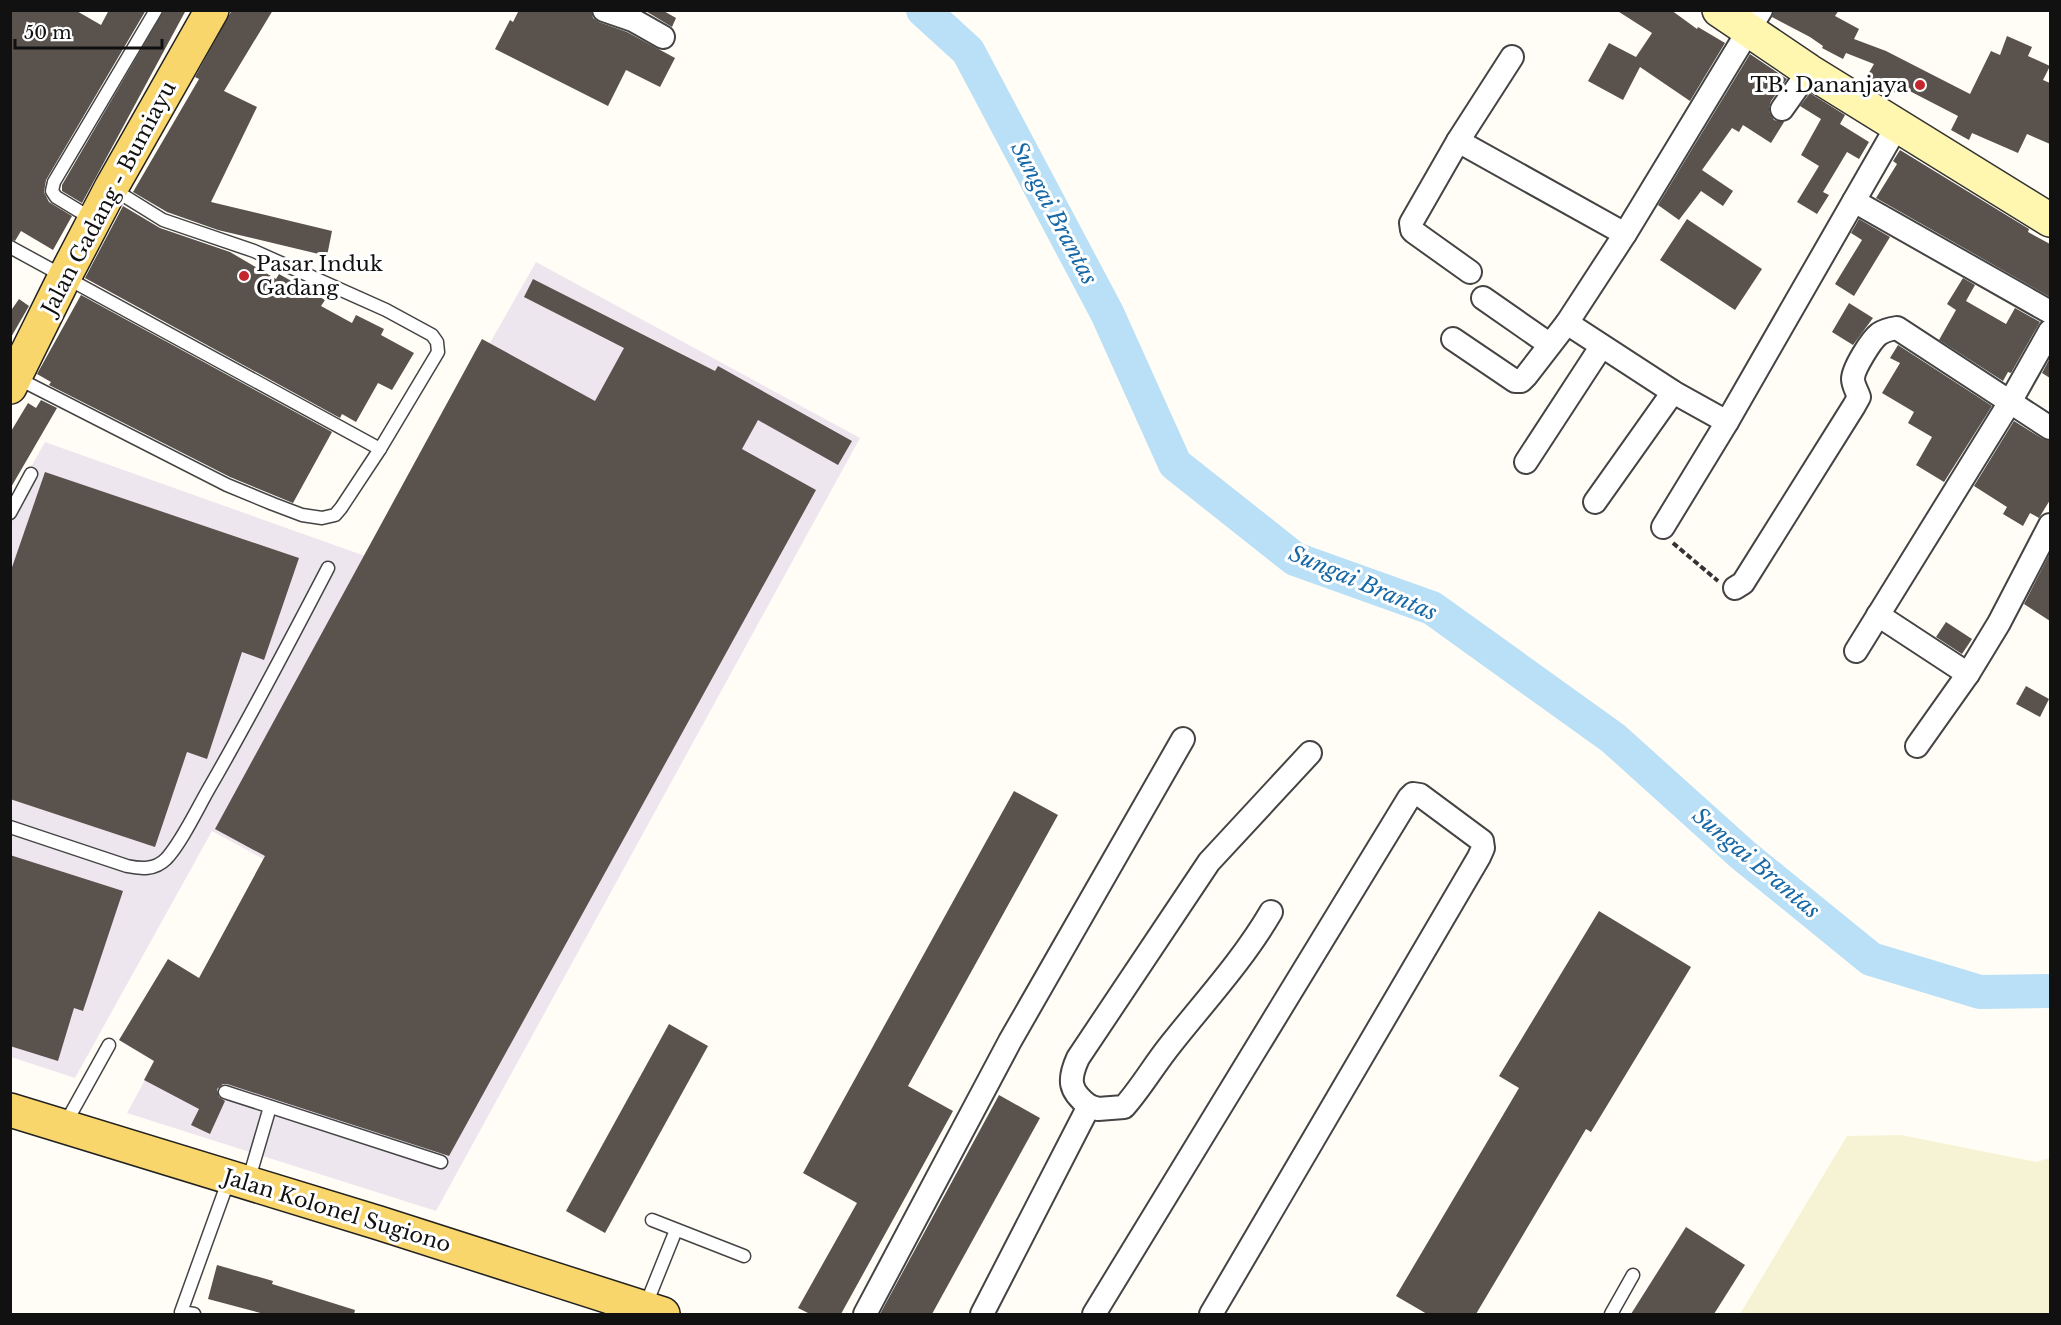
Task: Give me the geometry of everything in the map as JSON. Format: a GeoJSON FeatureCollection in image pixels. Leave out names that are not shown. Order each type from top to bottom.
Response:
{"type":"FeatureCollection","features":[{"type":"Feature","properties":{"kind":"main road","name":"Jalan Gadang - Bumiayu"},"geometry":{"type":"LineString","coordinates":[[13,382],[111,188],[212,10]]}},
{"type":"Feature","properties":{"kind":"main road"},"geometry":{"type":"LineString","coordinates":[[1719,10],[1755,20],[1809,70],[2050,220]]}},
{"type":"Feature","properties":{"kind":"main road","name":"Jalan Kolonel Sugiono"},"geometry":{"type":"LineString","coordinates":[[10,1110],[390,1226],[654,1311]]}},
{"type":"Feature","properties":{"kind":"street"},"geometry":{"type":"LineString","coordinates":[[604,10],[633,20],[663,37]]}},
{"type":"Feature","properties":{"kind":"street"},"geometry":{"type":"LineString","coordinates":[[1453,339],[1515,381],[1521,381],[1526,376],[1567,323],[1625,234],[1755,20]]}},
{"type":"Feature","properties":{"kind":"street"},"geometry":{"type":"LineString","coordinates":[[1470,272],[1414,232],[1410,226],[1458,141],[1512,57]]}},
{"type":"Feature","properties":{"kind":"street"},"geometry":{"type":"LineString","coordinates":[[1782,109],[1809,70]]}},
{"type":"Feature","properties":{"kind":"street"},"geometry":{"type":"LineString","coordinates":[[1663,527],[1727,422],[1897,126]]}},
{"type":"Feature","properties":{"kind":"street"},"geometry":{"type":"LineString","coordinates":[[1458,141],[1625,234]]}},
{"type":"Feature","properties":{"kind":"street"},"geometry":{"type":"LineString","coordinates":[[1854,201],[2050,312]]}},
{"type":"Feature","properties":{"kind":"street"},"geometry":{"type":"LineString","coordinates":[[1483,298],[1549,344]]}},
{"type":"Feature","properties":{"kind":"street"},"geometry":{"type":"LineString","coordinates":[[1567,323],[1673,392],[1727,422]]}},
{"type":"Feature","properties":{"kind":"street"},"geometry":{"type":"LineString","coordinates":[[1735,588],[1743,583],[1854,406],[1859,397],[1853,380],[1854,375],[1863,355],[1876,336],[1886,330],[1897,327],[2050,428]]}},
{"type":"Feature","properties":{"kind":"street"},"geometry":{"type":"LineString","coordinates":[[1856,651],[2010,402],[2050,331]]}},
{"type":"Feature","properties":{"kind":"street"},"geometry":{"type":"LineString","coordinates":[[1526,462],[1601,347]]}},
{"type":"Feature","properties":{"kind":"street"},"geometry":{"type":"LineString","coordinates":[[1595,502],[1673,392]]}},
{"type":"Feature","properties":{"kind":"street"},"geometry":{"type":"LineString","coordinates":[[1917,746],[1968,674],[2047,540]]}},
{"type":"Feature","properties":{"kind":"street"},"geometry":{"type":"LineString","coordinates":[[1878,615],[1968,674]]}},
{"type":"Feature","properties":{"kind":"street"},"geometry":{"type":"LineString","coordinates":[[866,1314],[1010,1041],[1183,739]]}},
{"type":"Feature","properties":{"kind":"street"},"geometry":{"type":"LineString","coordinates":[[1271,912],[1246,951],[1168,1047],[1124,1107],[1098,1109],[1078,1098],[1072,1087],[1071,1074],[1078,1058],[1209,862],[1310,753]]}},
{"type":"Feature","properties":{"kind":"street"},"geometry":{"type":"LineString","coordinates":[[1094,1314],[1409,798],[1413,794],[1420,795],[1482,841],[1483,848],[1211,1314]]}},
{"type":"Feature","properties":{"kind":"street"},"geometry":{"type":"LineString","coordinates":[[982,1314],[1089,1106]]}},
{"type":"Feature","properties":{"kind":"lane"},"geometry":{"type":"LineString","coordinates":[[95,220],[56,197],[52,190],[54,182],[156,10]]}},
{"type":"Feature","properties":{"kind":"lane"},"geometry":{"type":"LineString","coordinates":[[13,382],[227,485],[302,515],[322,518],[334,515],[341,508],[380,449],[438,352],[437,342],[432,335],[387,310],[254,251],[163,220],[111,188]]}},
{"type":"Feature","properties":{"kind":"lane"},"geometry":{"type":"LineString","coordinates":[[10,247],[380,449]]}},
{"type":"Feature","properties":{"kind":"lane"},"geometry":{"type":"LineString","coordinates":[[10,513],[32,474]]}},
{"type":"Feature","properties":{"kind":"lane"},"geometry":{"type":"LineString","coordinates":[[10,826],[127,866],[140,868],[156,866],[166,859],[242,731],[328,568]]}},
{"type":"Feature","properties":{"kind":"lane"},"geometry":{"type":"LineString","coordinates":[[64,1127],[109,1045]]}},
{"type":"Feature","properties":{"kind":"lane"},"geometry":{"type":"LineString","coordinates":[[225,1092],[441,1162]]}},
{"type":"Feature","properties":{"kind":"lane"},"geometry":{"type":"LineString","coordinates":[[194,1314],[181,1313],[270,1107]]}},
{"type":"Feature","properties":{"kind":"lane"},"geometry":{"type":"LineString","coordinates":[[652,1220],[744,1256]]}},
{"type":"Feature","properties":{"kind":"lane"},"geometry":{"type":"LineString","coordinates":[[654,1311],[676,1230]]}},
{"type":"Feature","properties":{"kind":"lane"},"geometry":{"type":"LineString","coordinates":[[1611,1314],[1634,1275]]}},
{"type":"Feature","properties":{"kind":"path"},"geometry":{"type":"LineString","coordinates":[[1663,527],[1661,534],[1727,589],[1735,588]]}},
{"type":"Feature","properties":{"kind":"shaded area"},"geometry":{"type":"Polygon","coordinates":[[[536,262],[860,438],[436,1211],[127,1113],[265,860],[212,831],[75,1078],[11,1057],[11,502],[45,442],[368,557],[536,262]]]}},
{"type":"Feature","properties":{"kind":"shaded area"},"geometry":{"type":"Polygon","coordinates":[[[1901,1135],[2036,1162],[2050,1158],[2050,1314],[1740,1314],[1847,1136],[1901,1135]]]}},
{"type":"Feature","properties":{"kind":"building"},"geometry":{"type":"Polygon","coordinates":[[[10,10],[75,10],[101,25],[109,10],[146,10],[46,180],[44,192],[49,202],[72,216],[53,250],[21,231],[15,241],[10,239],[10,10]]]}},
{"type":"Feature","properties":{"kind":"building"},"geometry":{"type":"Polygon","coordinates":[[[164,10],[186,10],[82,203],[62,191],[62,185],[164,10]]]}},
{"type":"Feature","properties":{"kind":"building"},"geometry":{"type":"Polygon","coordinates":[[[232,10],[273,10],[224,91],[257,107],[211,202],[332,231],[327,256],[218,230],[167,212],[133,192],[199,79],[195,77],[232,10]]]}},
{"type":"Feature","properties":{"kind":"building"},"geometry":{"type":"Polygon","coordinates":[[[519,10],[591,10],[593,18],[599,22],[627,32],[675,58],[660,87],[626,70],[608,106],[495,49],[510,20],[513,22],[519,10]]]}},
{"type":"Feature","properties":{"kind":"building"},"geometry":{"type":"Polygon","coordinates":[[[644,10],[662,10],[676,18],[672,27],[644,10]]]}},
{"type":"Feature","properties":{"kind":"building"},"geometry":{"type":"Polygon","coordinates":[[[1616,10],[1671,10],[1697,29],[1698,27],[1725,43],[1690,101],[1640,67],[1623,100],[1588,81],[1609,43],[1636,57],[1652,33],[1616,10]]]}},
{"type":"Feature","properties":{"kind":"building"},"geometry":{"type":"Polygon","coordinates":[[[1774,10],[1839,10],[1835,16],[1859,29],[1854,39],[1886,51],[1970,94],[1991,51],[2000,55],[2007,36],[2032,47],[2028,56],[2050,66],[2043,80],[2050,83],[2050,144],[2027,134],[2018,153],[1972,133],[1969,140],[1951,130],[1958,116],[1900,86],[1896,93],[1882,85],[1867,76],[1874,64],[1846,53],[1843,59],[1822,48],[1823,46],[1810,37],[1772,17],[1774,10]]]}},
{"type":"Feature","properties":{"kind":"building"},"geometry":{"type":"Polygon","coordinates":[[[1750,54],[1787,79],[1771,101],[1769,108],[1774,120],[1784,122],[1771,143],[1743,125],[1739,132],[1732,128],[1702,170],[1733,191],[1723,206],[1701,191],[1679,220],[1658,205],[1750,54]]]}},
{"type":"Feature","properties":{"kind":"building"},"geometry":{"type":"Polygon","coordinates":[[[1810,93],[1845,115],[1840,124],[1869,142],[1859,159],[1847,152],[1823,192],[1829,195],[1817,214],[1797,202],[1819,166],[1801,155],[1821,119],[1800,106],[1810,93]]]}},
{"type":"Feature","properties":{"kind":"building"},"geometry":{"type":"Polygon","coordinates":[[[1900,150],[2050,244],[2050,297],[1876,198],[1897,164],[1893,161],[1900,150]]]}},
{"type":"Feature","properties":{"kind":"building"},"geometry":{"type":"Polygon","coordinates":[[[123,206],[160,228],[230,252],[276,279],[279,274],[325,300],[321,306],[352,323],[356,315],[384,329],[381,335],[414,353],[392,390],[378,383],[356,422],[342,414],[340,418],[85,278],[123,206]]]}},
{"type":"Feature","properties":{"kind":"building"},"geometry":{"type":"Polygon","coordinates":[[[1687,219],[1762,269],[1735,310],[1660,260],[1687,219]]]}},
{"type":"Feature","properties":{"kind":"building"},"geometry":{"type":"Polygon","coordinates":[[[1859,219],[1890,237],[1854,296],[1835,284],[1862,240],[1851,233],[1859,219]]]}},
{"type":"Feature","properties":{"kind":"building"},"geometry":{"type":"Polygon","coordinates":[[[1963,278],[1975,285],[1966,301],[2006,324],[2015,308],[2040,322],[2011,373],[2008,372],[2003,381],[1939,340],[1956,310],[1947,304],[1963,278]]]}},
{"type":"Feature","properties":{"kind":"building"},"geometry":{"type":"Polygon","coordinates":[[[533,279],[715,371],[718,366],[852,441],[838,465],[758,420],[742,449],[816,490],[449,1156],[227,1084],[217,1089],[219,1097],[225,1101],[210,1134],[191,1125],[199,1109],[144,1080],[154,1061],[119,1040],[168,959],[199,978],[265,856],[215,829],[482,339],[595,401],[624,348],[524,297],[533,279]]]}},
{"type":"Feature","properties":{"kind":"building"},"geometry":{"type":"Polygon","coordinates":[[[81,295],[332,432],[293,503],[230,477],[49,385],[51,382],[37,374],[81,295]]]}},
{"type":"Feature","properties":{"kind":"building"},"geometry":{"type":"Polygon","coordinates":[[[19,299],[29,306],[10,339],[10,312],[19,299]]]}},
{"type":"Feature","properties":{"kind":"building"},"geometry":{"type":"Polygon","coordinates":[[[1849,303],[1873,318],[1853,345],[1832,332],[1849,303]]]}},
{"type":"Feature","properties":{"kind":"building"},"geometry":{"type":"Polygon","coordinates":[[[1898,345],[1992,406],[1944,482],[1916,465],[1932,437],[1908,423],[1914,412],[1882,393],[1900,363],[1890,358],[1898,345]]]}},
{"type":"Feature","properties":{"kind":"building"},"geometry":{"type":"Polygon","coordinates":[[[2050,358],[2050,378],[2042,373],[2050,358]]]}},
{"type":"Feature","properties":{"kind":"building"},"geometry":{"type":"Polygon","coordinates":[[[41,400],[57,408],[10,489],[10,433],[28,403],[36,408],[41,400]]]}},
{"type":"Feature","properties":{"kind":"building"},"geometry":{"type":"Polygon","coordinates":[[[2014,421],[2050,441],[2050,500],[2039,518],[2030,513],[2023,526],[2003,514],[2007,507],[1974,486],[2014,421]]]}},
{"type":"Feature","properties":{"kind":"building"},"geometry":{"type":"Polygon","coordinates":[[[45,472],[299,558],[264,660],[242,652],[207,759],[187,752],[155,847],[10,799],[10,573],[45,472]]]}},
{"type":"Feature","properties":{"kind":"building"},"geometry":{"type":"Polygon","coordinates":[[[2050,553],[2050,621],[2024,604],[2050,553]]]}},
{"type":"Feature","properties":{"kind":"building"},"geometry":{"type":"Polygon","coordinates":[[[1946,622],[1972,639],[1962,654],[1936,637],[1946,622]]]}},
{"type":"Feature","properties":{"kind":"building"},"geometry":{"type":"Polygon","coordinates":[[[2026,686],[2049,699],[2040,717],[2016,704],[2026,686]]]}},
{"type":"Feature","properties":{"kind":"building"},"geometry":{"type":"Polygon","coordinates":[[[1014,791],[1058,815],[908,1086],[953,1111],[841,1314],[810,1314],[798,1308],[857,1203],[803,1173],[1014,791]]]}},
{"type":"Feature","properties":{"kind":"building"},"geometry":{"type":"Polygon","coordinates":[[[10,855],[123,891],[83,1011],[74,1008],[58,1061],[10,1046],[10,855]]]}},
{"type":"Feature","properties":{"kind":"building"},"geometry":{"type":"Polygon","coordinates":[[[1599,911],[1691,967],[1591,1132],[1586,1129],[1476,1314],[1427,1314],[1396,1296],[1519,1088],[1499,1076],[1599,911]]]}},
{"type":"Feature","properties":{"kind":"building"},"geometry":{"type":"Polygon","coordinates":[[[669,1024],[708,1046],[605,1233],[566,1211],[669,1024]]]}},
{"type":"Feature","properties":{"kind":"building"},"geometry":{"type":"Polygon","coordinates":[[[999,1095],[1040,1118],[932,1314],[880,1314],[999,1095]]]}},
{"type":"Feature","properties":{"kind":"building"},"geometry":{"type":"Polygon","coordinates":[[[1686,1227],[1745,1265],[1714,1314],[1631,1314],[1686,1227]]]}},
{"type":"Feature","properties":{"kind":"building"},"geometry":{"type":"Polygon","coordinates":[[[217,1265],[273,1281],[272,1284],[355,1310],[354,1314],[264,1314],[208,1299],[217,1265]]]}},
{"type":"Feature","properties":{"kind":"waterway","name":"Sungai Brantas"},"geometry":{"type":"LineString","coordinates":[[923,10],[968,51],[1107,313],[1175,464],[1295,559],[1432,608],[1613,738],[1743,855],[1871,959],[1980,992],[2050,991]]}},
{"type":"Feature","properties":{"kind":"place","name":"TB. Dananjaya"},"geometry":{"type":"Point","coordinates":[1920,85]}},
{"type":"Feature","properties":{"kind":"place","name":"Pasar Induk Gadang"},"geometry":{"type":"Point","coordinates":[244,276]}}]}
